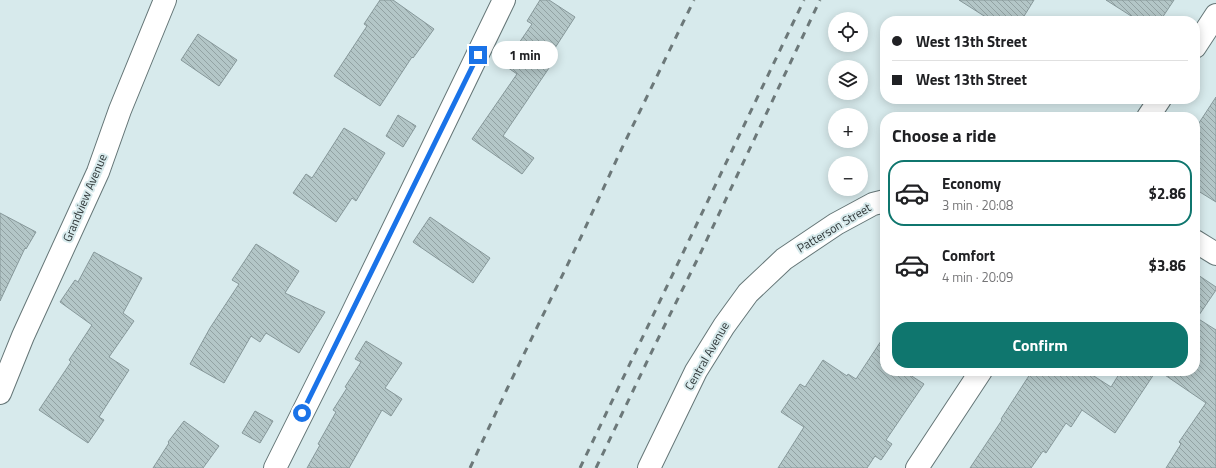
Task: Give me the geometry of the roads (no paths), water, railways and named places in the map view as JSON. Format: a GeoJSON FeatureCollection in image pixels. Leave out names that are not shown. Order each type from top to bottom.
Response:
{"type":"FeatureCollection","features":[{"type":"Feature","properties":{"kind":"street","name":"Grandview Avenue"},"geometry":{"type":"LineString","coordinates":[[0,393],[23,336],[98,172],[120,110],[165,0]]}},
{"type":"Feature","properties":{"kind":"street"},"geometry":{"type":"LineString","coordinates":[[275,468],[504,0]]}},
{"type":"Feature","properties":{"kind":"street"},"geometry":{"type":"LineString","coordinates":[[1200,39],[1216,15]]}},
{"type":"Feature","properties":{"kind":"street","name":"Patterson Street"},"geometry":{"type":"LineString","coordinates":[[784,259],[836,224],[880,202]]}},
{"type":"Feature","properties":{"kind":"street"},"geometry":{"type":"LineString","coordinates":[[1200,244],[1216,254]]}},
{"type":"Feature","properties":{"kind":"street","name":"Central Avenue"},"geometry":{"type":"LineString","coordinates":[[649,468],[696,371],[724,326],[748,293],[784,259]]}},
{"type":"Feature","properties":{"kind":"street"},"geometry":{"type":"LineString","coordinates":[[917,468],[978,376]]}},
{"type":"Feature","properties":{"kind":"railway"},"geometry":{"type":"LineString","coordinates":[[470,468],[694,0]]}},
{"type":"Feature","properties":{"kind":"railway"},"geometry":{"type":"LineString","coordinates":[[580,468],[804,0]]}},
{"type":"Feature","properties":{"kind":"railway"},"geometry":{"type":"LineString","coordinates":[[596,468],[701,252],[820,0]]}}]}
